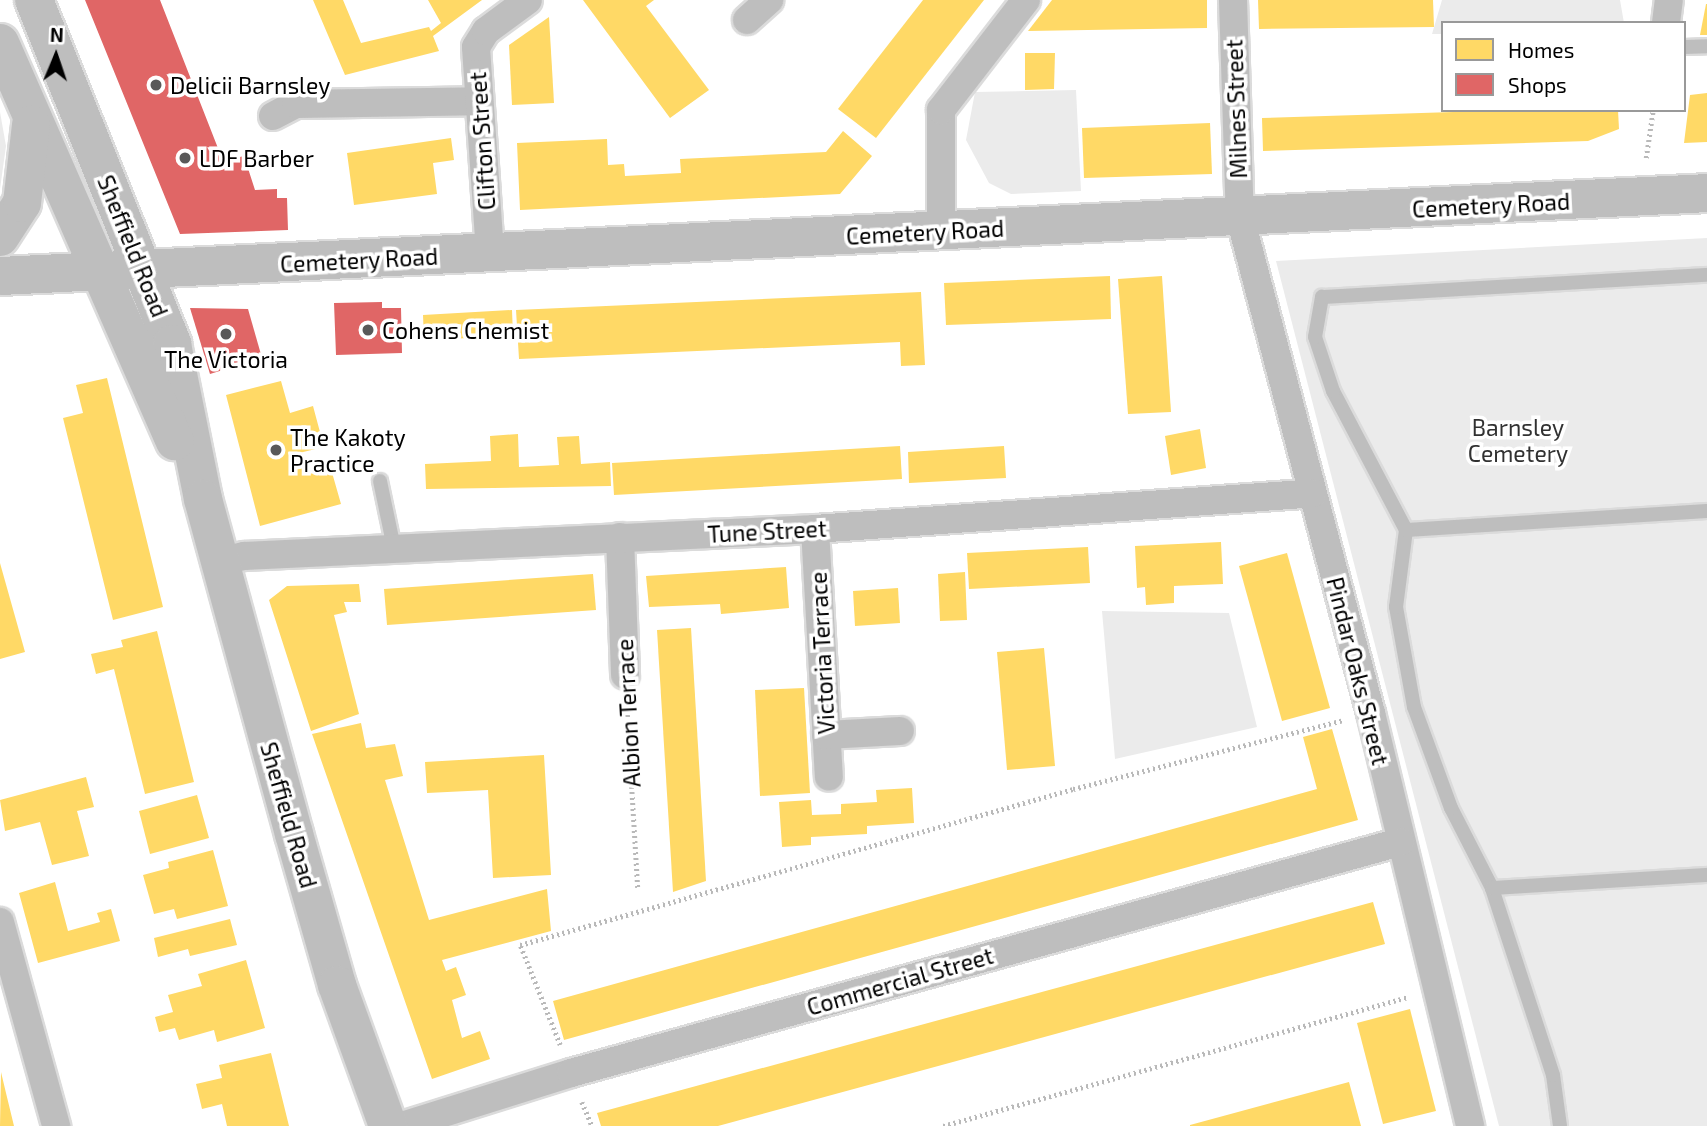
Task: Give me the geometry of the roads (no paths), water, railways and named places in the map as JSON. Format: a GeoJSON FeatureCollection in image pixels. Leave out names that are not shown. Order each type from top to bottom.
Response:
{"type":"FeatureCollection","features":[{"type":"Feature","properties":{"kind":"highway","name":"Sheffield Road"},"geometry":{"type":"LineString","coordinates":[[34,0],[172,344],[203,499],[333,972],[388,1126]]}},
{"type":"Feature","properties":{"kind":"highway","name":"Sheffield Road"},"geometry":{"type":"LineString","coordinates":[[0,43],[31,123],[203,499]]}},
{"type":"Feature","properties":{"kind":"highway"},"geometry":{"type":"LineString","coordinates":[[0,237],[22,204],[31,123]]}},
{"type":"Feature","properties":{"kind":"highway","name":"Cemetery Road"},"geometry":{"type":"LineString","coordinates":[[0,276],[1707,193]]}},
{"type":"Feature","properties":{"kind":"street","name":"Clifton Street"},"geometry":{"type":"LineString","coordinates":[[490,253],[475,47],[486,31],[528,0]]}},
{"type":"Feature","properties":{"kind":"street"},"geometry":{"type":"LineString","coordinates":[[747,20],[769,0]]}},
{"type":"Feature","properties":{"kind":"street"},"geometry":{"type":"LineString","coordinates":[[941,232],[941,110],[1026,0]]}},
{"type":"Feature","properties":{"kind":"street","name":"Milnes Street"},"geometry":{"type":"LineString","coordinates":[[1233,0],[1240,217]]}},
{"type":"Feature","properties":{"kind":"street"},"geometry":{"type":"LineString","coordinates":[[1666,21],[1669,0]]}},
{"type":"Feature","properties":{"kind":"street"},"geometry":{"type":"LineString","coordinates":[[273,116],[296,104],[478,101]]}},
{"type":"Feature","properties":{"kind":"street","name":"Pindar Oaks Street"},"geometry":{"type":"LineString","coordinates":[[1240,217],[1371,713],[1434,989],[1470,1126]]}},
{"type":"Feature","properties":{"kind":"street","name":"Tune Street"},"geometry":{"type":"LineString","coordinates":[[222,561],[394,548],[815,529],[1312,493]]}},
{"type":"Feature","properties":{"kind":"street","name":"Victoria Terrace"},"geometry":{"type":"LineString","coordinates":[[815,529],[829,777]]}},
{"type":"Feature","properties":{"kind":"street","name":"Albion Terrace"},"geometry":{"type":"LineString","coordinates":[[620,537],[625,675]]}},
{"type":"Feature","properties":{"kind":"street"},"geometry":{"type":"LineString","coordinates":[[827,735],[900,731]]}},
{"type":"Feature","properties":{"kind":"street","name":"Commercial Street"},"geometry":{"type":"LineString","coordinates":[[402,1126],[571,1073],[1399,842]]}},
{"type":"Feature","properties":{"kind":"street"},"geometry":{"type":"LineString","coordinates":[[0,922],[56,1126]]}},
{"type":"Feature","properties":{"kind":"lane"},"geometry":{"type":"LineString","coordinates":[[1686,47],[1707,46]]}},
{"type":"Feature","properties":{"kind":"lane"},"geometry":{"type":"LineString","coordinates":[[1560,1126],[1553,1075],[1492,888],[1451,808],[1414,707],[1396,607],[1406,530],[1333,391],[1315,337],[1322,297],[1707,275]]}},
{"type":"Feature","properties":{"kind":"lane"},"geometry":{"type":"LineString","coordinates":[[380,481],[394,548]]}},
{"type":"Feature","properties":{"kind":"lane"},"geometry":{"type":"LineString","coordinates":[[1406,530],[1707,511]]}},
{"type":"Feature","properties":{"kind":"lane"},"geometry":{"type":"LineString","coordinates":[[1492,888],[1707,875]]}},
{"type":"Feature","properties":{"kind":"place","name":"Delicii Barnsley"},"geometry":{"type":"Point","coordinates":[156,85]}},
{"type":"Feature","properties":{"kind":"place","name":"LDF Barber"},"geometry":{"type":"Point","coordinates":[185,158]}},
{"type":"Feature","properties":{"kind":"place","name":"Cohens Chemist"},"geometry":{"type":"Point","coordinates":[368,330]}},
{"type":"Feature","properties":{"kind":"place","name":"The Victoria"},"geometry":{"type":"Point","coordinates":[226,334]}},
{"type":"Feature","properties":{"kind":"place","name":"The Kakoty Practice"},"geometry":{"type":"Point","coordinates":[276,450]}},
{"type":"Feature","properties":{"kind":"park label","name":"Barnsley Cemetery"},"geometry":{"type":"Point","coordinates":[1518,440]}}]}
